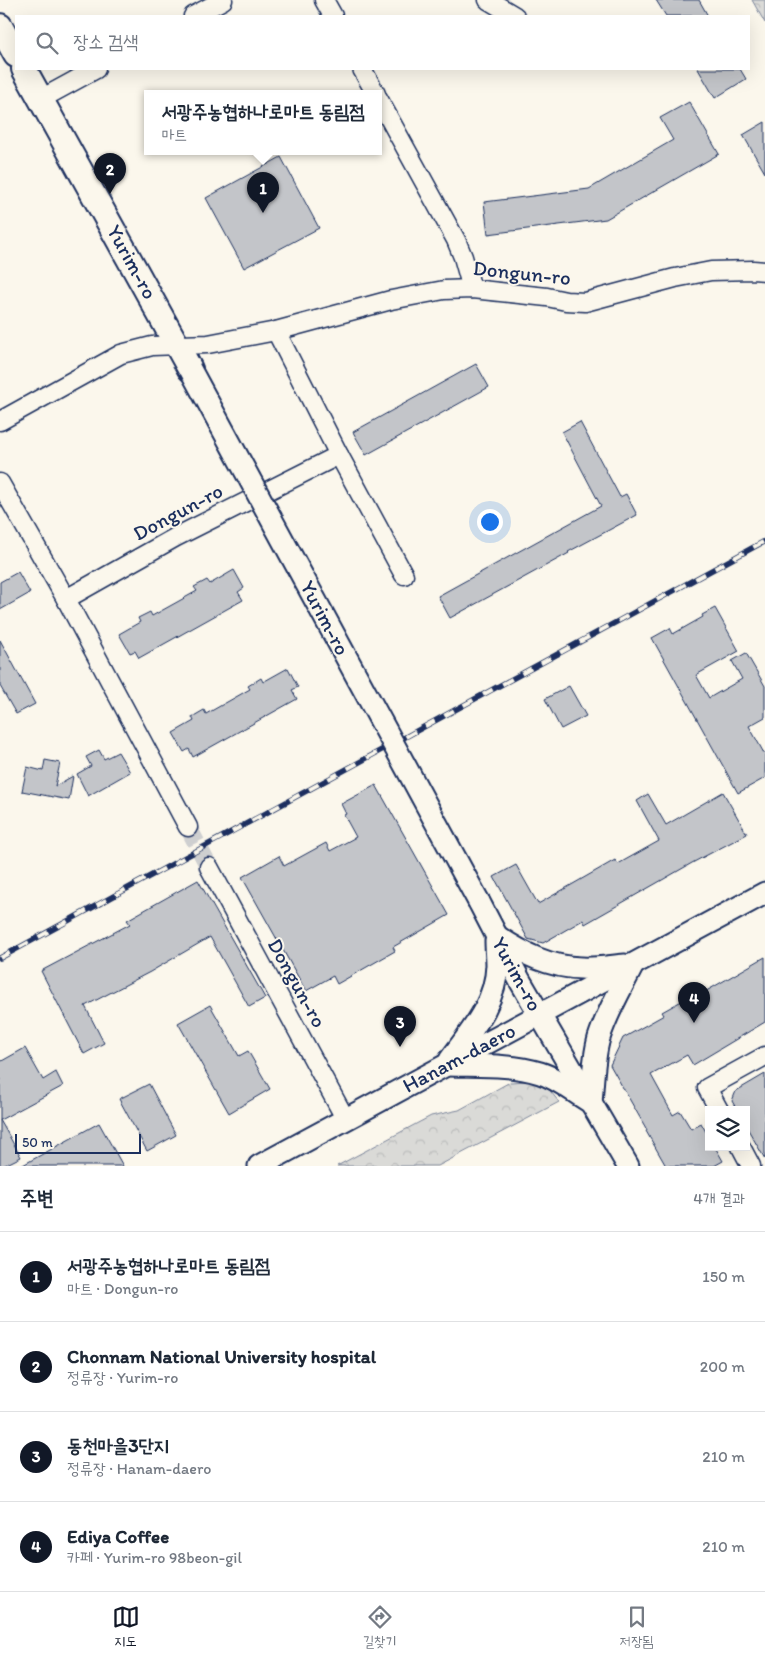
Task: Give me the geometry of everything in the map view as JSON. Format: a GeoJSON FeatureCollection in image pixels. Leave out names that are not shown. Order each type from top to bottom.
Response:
{"type":"FeatureCollection","features":[{"type":"Feature","properties":{"kind":"main road"},"geometry":{"type":"LineString","coordinates":[[0,26],[15,53]]}},
{"type":"Feature","properties":{"kind":"main road","name":"Yurim-ro"},"geometry":{"type":"LineString","coordinates":[[25,70],[190,369]]}},
{"type":"Feature","properties":{"kind":"street"},"geometry":{"type":"LineString","coordinates":[[195,15],[222,0]]}},
{"type":"Feature","properties":{"kind":"street"},"geometry":{"type":"LineString","coordinates":[[324,0],[332,15]]}},
{"type":"Feature","properties":{"kind":"street"},"geometry":{"type":"LineString","coordinates":[[488,0],[513,15]]}},
{"type":"Feature","properties":{"kind":"street"},"geometry":{"type":"LineString","coordinates":[[41,99],[94,70]]}},
{"type":"Feature","properties":{"kind":"street"},"geometry":{"type":"LineString","coordinates":[[363,70],[374,90]]}},
{"type":"Feature","properties":{"kind":"street"},"geometry":{"type":"LineString","coordinates":[[382,105],[464,256],[472,289]]}},
{"type":"Feature","properties":{"kind":"street","name":"Dongun-ro"},"geometry":{"type":"LineString","coordinates":[[0,421],[121,354],[152,346],[208,344],[276,331],[391,300],[444,290],[472,289],[547,296],[566,301],[585,302],[675,278],[711,271],[765,271]]}},
{"type":"Feature","properties":{"kind":"street"},"geometry":{"type":"LineString","coordinates":[[276,331],[339,455],[404,575]]}},
{"type":"Feature","properties":{"kind":"street","name":"Yurim-ro"},"geometry":{"type":"LineString","coordinates":[[190,369],[539,1015],[628,1166]]}},
{"type":"Feature","properties":{"kind":"street","name":"Dongun-ro"},"geometry":{"type":"LineString","coordinates":[[66,599],[176,537],[339,455]]}},
{"type":"Feature","properties":{"kind":"street"},"geometry":{"type":"LineString","coordinates":[[0,483],[66,599],[188,827]]}},
{"type":"Feature","properties":{"kind":"street","name":"Dongun-ro"},"geometry":{"type":"LineString","coordinates":[[209,867],[346,1120]]}},
{"type":"Feature","properties":{"kind":"street","name":"Hanam-daero"},"geometry":{"type":"LineString","coordinates":[[259,1166],[765,893]]}},
{"type":"Feature","properties":{"kind":"street"},"geometry":{"type":"LineString","coordinates":[[496,935],[520,951],[539,960],[562,967],[583,969],[633,965]]}},
{"type":"Feature","properties":{"kind":"street"},"geometry":{"type":"LineString","coordinates":[[447,1064],[481,1019],[492,992],[497,966],[496,935]]}},
{"type":"Feature","properties":{"kind":"street"},"geometry":{"type":"LineString","coordinates":[[447,1064],[523,1069],[542,1073],[557,1080],[591,1103],[594,1062],[600,1037],[607,1015],[633,965]]}},
{"type":"Feature","properties":{"kind":"street"},"geometry":{"type":"LineString","coordinates":[[717,1106],[707,1088],[765,1056]]}},
{"type":"Feature","properties":{"kind":"street"},"geometry":{"type":"LineString","coordinates":[[743,1151],[751,1166]]}},
{"type":"Feature","properties":{"kind":"green space"},"geometry":{"type":"Polygon","coordinates":[[[752,0],[765,0],[765,23],[752,0]]]}},
{"type":"Feature","properties":{"kind":"green space"},"geometry":{"type":"Polygon","coordinates":[[[529,1081],[547,1087],[559,1102],[438,1166],[337,1166],[431,1116],[459,1110],[510,1082],[529,1081]]]}},
{"type":"Feature","properties":{"kind":"building"},"geometry":{"type":"Polygon","coordinates":[[[656,0],[699,0],[707,15],[665,15],[656,0]]]}},
{"type":"Feature","properties":{"kind":"building"},"geometry":{"type":"Polygon","coordinates":[[[699,70],[741,70],[746,79],[715,98],[699,70]]]}},
{"type":"Feature","properties":{"kind":"building"},"geometry":{"type":"Polygon","coordinates":[[[689,102],[719,154],[606,219],[488,234],[484,202],[589,189],[673,140],[660,118],[689,102]]]}},
{"type":"Feature","properties":{"kind":"building"},"geometry":{"type":"Polygon","coordinates":[[[765,122],[765,173],[743,135],[765,122]]]}},
{"type":"Feature","properties":{"kind":"building"},"geometry":{"type":"Polygon","coordinates":[[[281,157],[319,228],[244,268],[206,198],[281,157]]]}},
{"type":"Feature","properties":{"kind":"building"},"geometry":{"type":"Polygon","coordinates":[[[476,364],[489,387],[366,455],[353,432],[476,364]]]}},
{"type":"Feature","properties":{"kind":"building"},"geometry":{"type":"Polygon","coordinates":[[[580,422],[620,497],[626,494],[637,515],[450,618],[438,596],[601,506],[562,432],[580,422]]]}},
{"type":"Feature","properties":{"kind":"building"},"geometry":{"type":"Polygon","coordinates":[[[234,570],[244,588],[238,592],[243,600],[139,658],[135,651],[130,653],[119,634],[140,622],[138,618],[150,612],[152,616],[197,591],[194,587],[207,580],[210,584],[234,570]]]}},
{"type":"Feature","properties":{"kind":"building"},"geometry":{"type":"Polygon","coordinates":[[[18,572],[30,593],[0,610],[0,582],[18,572]]]}},
{"type":"Feature","properties":{"kind":"building"},"geometry":{"type":"Polygon","coordinates":[[[715,608],[739,651],[696,675],[709,698],[742,679],[732,661],[746,653],[765,686],[765,717],[749,726],[765,755],[765,778],[738,793],[652,638],[670,628],[673,634],[715,608]]]}},
{"type":"Feature","properties":{"kind":"building"},"geometry":{"type":"Polygon","coordinates":[[[0,640],[35,704],[16,714],[0,686],[0,640]]]}},
{"type":"Feature","properties":{"kind":"building"},"geometry":{"type":"Polygon","coordinates":[[[288,668],[298,687],[292,690],[297,699],[193,757],[189,749],[184,752],[173,733],[194,721],[192,717],[204,710],[206,714],[250,689],[248,686],[261,678],[263,682],[288,668]]]}},
{"type":"Feature","properties":{"kind":"building"},"geometry":{"type":"Polygon","coordinates":[[[569,686],[586,716],[561,729],[545,699],[569,686]]]}},
{"type":"Feature","properties":{"kind":"building"},"geometry":{"type":"Polygon","coordinates":[[[99,750],[104,759],[118,752],[130,772],[88,796],[77,774],[91,766],[86,757],[99,750]]]}},
{"type":"Feature","properties":{"kind":"building"},"geometry":{"type":"Polygon","coordinates":[[[45,760],[60,763],[55,786],[73,776],[69,800],[22,791],[27,767],[43,771],[45,760]]]}},
{"type":"Feature","properties":{"kind":"building"},"geometry":{"type":"Polygon","coordinates":[[[376,785],[449,915],[393,947],[395,951],[337,984],[333,976],[306,991],[242,877],[279,856],[284,866],[326,843],[330,851],[356,837],[344,815],[346,814],[341,804],[376,785]]]}},
{"type":"Feature","properties":{"kind":"building"},"geometry":{"type":"Polygon","coordinates":[[[723,792],[747,834],[585,924],[583,920],[543,943],[528,939],[494,877],[516,865],[538,904],[615,860],[618,864],[659,841],[637,801],[648,794],[666,825],[723,792]]]}},
{"type":"Feature","properties":{"kind":"building"},"geometry":{"type":"Polygon","coordinates":[[[198,880],[265,998],[249,1007],[210,937],[150,972],[85,1006],[104,1043],[84,1054],[41,971],[130,924],[127,920],[198,880]]]}},
{"type":"Feature","properties":{"kind":"building"},"geometry":{"type":"Polygon","coordinates":[[[765,957],[765,1022],[693,1065],[687,1055],[651,1075],[673,1115],[680,1111],[691,1129],[701,1123],[705,1130],[705,1151],[717,1151],[723,1161],[714,1166],[666,1166],[610,1065],[623,1038],[664,1015],[662,1012],[694,994],[696,997],[765,957]]]}},
{"type":"Feature","properties":{"kind":"building"},"geometry":{"type":"Polygon","coordinates":[[[210,1005],[239,1056],[248,1051],[270,1089],[229,1113],[178,1023],[210,1005]]]}},
{"type":"Feature","properties":{"kind":"building"},"geometry":{"type":"Polygon","coordinates":[[[25,1048],[43,1080],[56,1072],[63,1086],[0,1120],[0,1062],[25,1048]]]}},
{"type":"Feature","properties":{"kind":"building"},"geometry":{"type":"Polygon","coordinates":[[[765,1074],[765,1159],[750,1133],[750,1106],[735,1106],[732,1101],[736,1091],[765,1074]]]}},
{"type":"Feature","properties":{"kind":"building"},"geometry":{"type":"Polygon","coordinates":[[[149,1084],[176,1135],[147,1151],[119,1099],[149,1084]]]}},
{"type":"Feature","properties":{"kind":"building"},"geometry":{"type":"Polygon","coordinates":[[[0,1120],[21,1157],[3,1166],[0,1166],[0,1120]]]}},
{"type":"Feature","properties":{"kind":"building"},"geometry":{"type":"Polygon","coordinates":[[[99,1123],[123,1166],[21,1166],[99,1123]]]}},
{"type":"Feature","properties":{"kind":"tunnel"},"geometry":{"type":"LineString","coordinates":[[188,827],[209,867]]}},
{"type":"Feature","properties":{"kind":"railway"},"geometry":{"type":"LineString","coordinates":[[0,958],[765,541]]}},
{"type":"Feature","properties":{"kind":"place","name":"Chonnam National University hospital"},"geometry":{"type":"Point","coordinates":[110,194]}},
{"type":"Feature","properties":{"kind":"place","name":"서광주농협하나로마트 동림점"},"geometry":{"type":"Point","coordinates":[263,213]}},
{"type":"Feature","properties":{"kind":"place","name":"Ediya Coffee"},"geometry":{"type":"Point","coordinates":[694,1023]}},
{"type":"Feature","properties":{"kind":"place","name":"동천마을3단지"},"geometry":{"type":"Point","coordinates":[400,1047]}}]}
